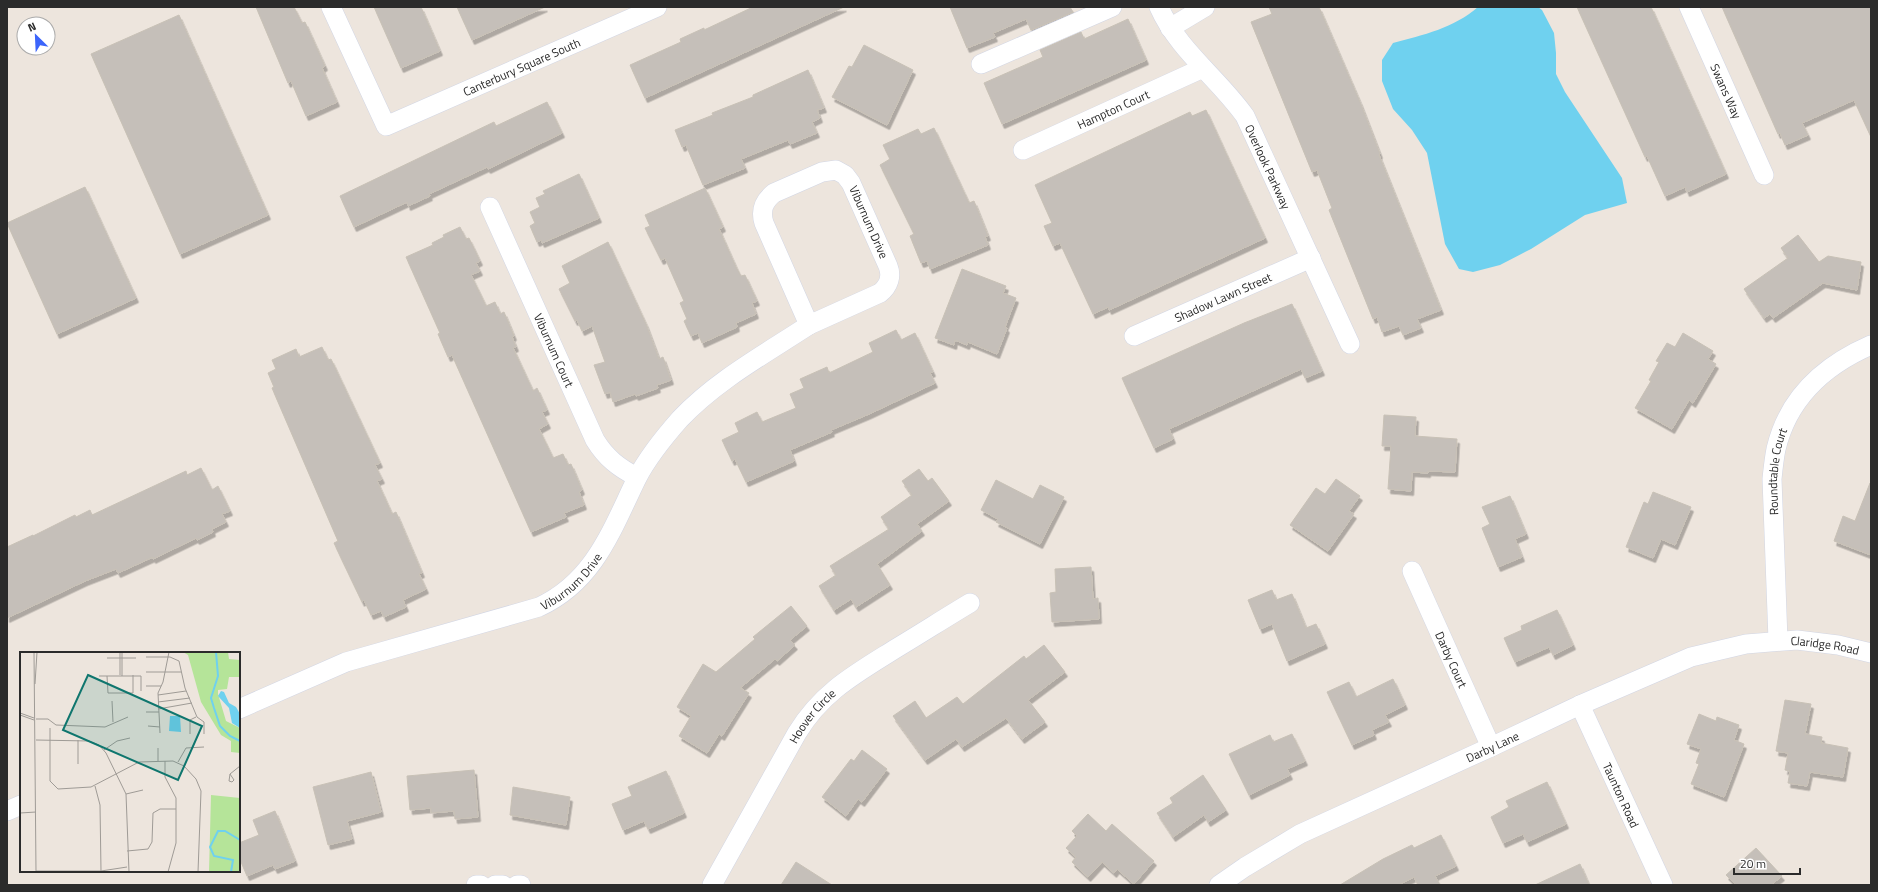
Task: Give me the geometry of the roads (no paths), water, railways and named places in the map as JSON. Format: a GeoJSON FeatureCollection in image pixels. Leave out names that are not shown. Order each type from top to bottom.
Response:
{"type":"FeatureCollection","features":[{"type":"Feature","properties":{"kind":"street","name":"Canterbury Square South"},"geometry":{"type":"LineString","coordinates":[[331,7],[386,126],[657,7]]}},
{"type":"Feature","properties":{"kind":"street"},"geometry":{"type":"LineString","coordinates":[[981,64],[1112,7]]}},
{"type":"Feature","properties":{"kind":"street","name":"Overlook Parkway"},"geometry":{"type":"LineString","coordinates":[[1159,7],[1170,28],[1245,116],[1350,344]]}},
{"type":"Feature","properties":{"kind":"street"},"geometry":{"type":"LineString","coordinates":[[1170,28],[1205,7]]}},
{"type":"Feature","properties":{"kind":"street","name":"Swans Way"},"geometry":{"type":"LineString","coordinates":[[1689,7],[1764,175]]}},
{"type":"Feature","properties":{"kind":"street","name":"Hampton Court"},"geometry":{"type":"LineString","coordinates":[[1023,150],[1203,68]]}},
{"type":"Feature","properties":{"kind":"street","name":"Viburnum Drive"},"geometry":{"type":"LineString","coordinates":[[240,709],[346,662],[548,602],[580,580],[598,556],[648,460],[680,419],[711,391],[810,325],[886,289],[890,280],[888,266],[851,183],[845,175],[836,170],[822,172],[774,193],[769,197],[762,209],[764,223],[810,325]]}},
{"type":"Feature","properties":{"kind":"street","name":"Viburnum Court"},"geometry":{"type":"LineString","coordinates":[[490,207],[595,440],[610,460],[622,470],[638,477]]}},
{"type":"Feature","properties":{"kind":"street","name":"Shadow Lawn Street"},"geometry":{"type":"LineString","coordinates":[[1134,336],[1311,258]]}},
{"type":"Feature","properties":{"kind":"street","name":"Roundtable Court"},"geometry":{"type":"LineString","coordinates":[[1778,640],[1772,479],[1774,459],[1779,439],[1792,411],[1810,386],[1841,359],[1871,345]]}},
{"type":"Feature","properties":{"kind":"street","name":"Darby Court"},"geometry":{"type":"LineString","coordinates":[[1412,571],[1491,747]]}},
{"type":"Feature","properties":{"kind":"street","name":"Hoover Circle"},"geometry":{"type":"LineString","coordinates":[[712,885],[797,733],[806,719],[822,701],[833,690],[853,676],[970,603]]}},
{"type":"Feature","properties":{"kind":"street","name":"Claridge Road"},"geometry":{"type":"LineString","coordinates":[[1778,640],[1810,641],[1838,645],[1871,653]]}},
{"type":"Feature","properties":{"kind":"street","name":"Darby Lane"},"geometry":{"type":"LineString","coordinates":[[1219,885],[1245,866],[1300,834],[1580,705],[1691,656],[1738,645],[1778,640]]}},
{"type":"Feature","properties":{"kind":"street","name":"Taunton Road"},"geometry":{"type":"LineString","coordinates":[[1580,705],[1663,885]]}},
{"type":"Feature","properties":{"kind":"street"},"geometry":{"type":"LineString","coordinates":[[7,812],[20,806]]}},
{"type":"Feature","properties":{"kind":"street"},"geometry":{"type":"LineString","coordinates":[[476,885],[481,885]]}},
{"type":"Feature","properties":{"kind":"street"},"geometry":{"type":"LineString","coordinates":[[495,885],[502,885]]}},
{"type":"Feature","properties":{"kind":"water"},"geometry":{"type":"Polygon","coordinates":[[[1478,7],[1538,7],[1542,10],[1554,33],[1556,74],[1565,92],[1622,178],[1627,203],[1585,215],[1531,249],[1500,265],[1473,272],[1459,269],[1445,244],[1427,153],[1412,130],[1393,109],[1382,81],[1382,60],[1393,43],[1427,34],[1448,26],[1478,7]]]}}]}
